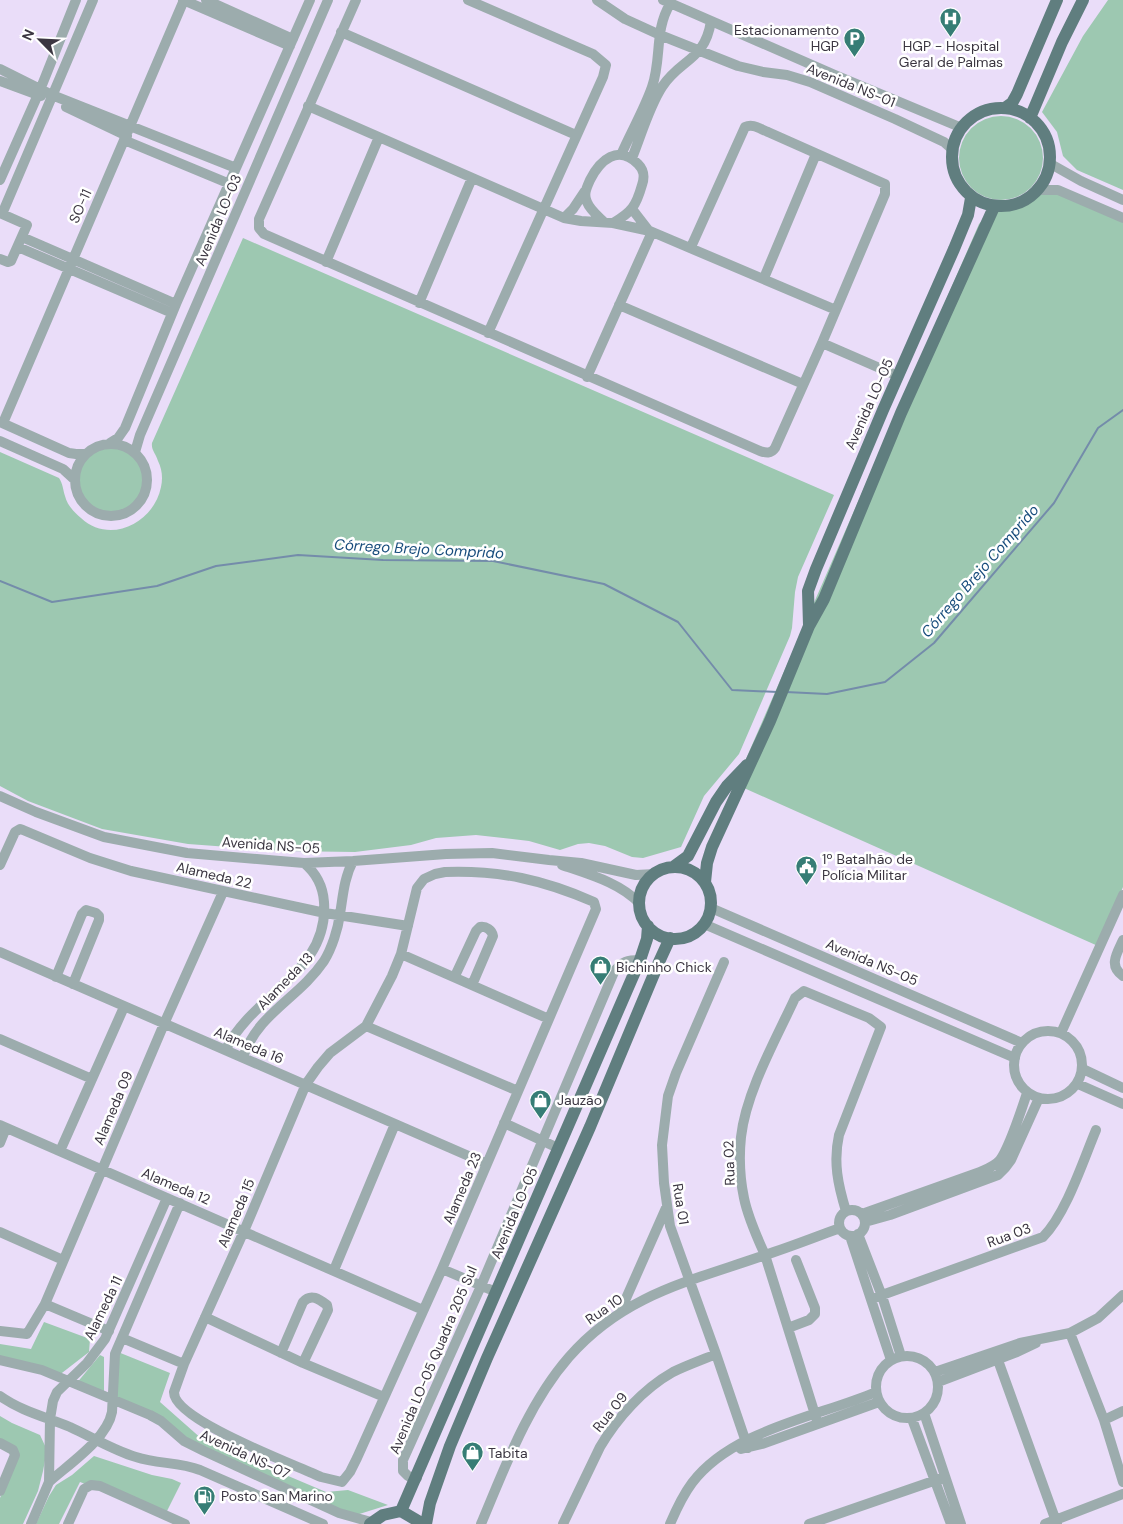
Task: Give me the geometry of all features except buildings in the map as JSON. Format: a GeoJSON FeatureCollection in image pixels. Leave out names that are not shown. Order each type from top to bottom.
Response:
{"type":"FeatureCollection","features":[{"type":"Feature","properties":{"kind":"main road"},"geometry":{"type":"LineString","coordinates":[[1005,108],[1017,94],[1057,0]]}},
{"type":"Feature","properties":{"kind":"main road"},"geometry":{"type":"LineString","coordinates":[[1030,118],[1062,42],[1083,0]]}},
{"type":"Feature","properties":{"kind":"main road"},"geometry":{"type":"LineString","coordinates":[[1005,108],[1018,111],[1030,118],[1040,127],[1049,148],[1049,162],[1045,177],[1037,190],[1017,204],[994,207],[982,204],[971,198],[963,191],[954,170],[952,149],[954,140],[962,128],[975,114],[1005,108]]}},
{"type":"Feature","properties":{"kind":"main road","name":"Avenida LO-05"},"geometry":{"type":"LineString","coordinates":[[809,626],[808,591],[816,569],[968,216],[971,198]]}},
{"type":"Feature","properties":{"kind":"main road","name":"Avenida LO-05"},"geometry":{"type":"LineString","coordinates":[[704,882],[712,847],[727,811],[770,721],[809,626],[824,599],[901,413],[994,207]]}},
{"type":"Feature","properties":{"kind":"main road","name":"Avenida LO-05"},"geometry":{"type":"LineString","coordinates":[[673,867],[688,856],[716,802],[736,775],[749,763]]}},
{"type":"Feature","properties":{"kind":"main road"},"geometry":{"type":"LineString","coordinates":[[673,867],[685,868],[696,873],[704,882],[710,894],[711,908],[704,924],[688,937],[670,938],[657,934],[648,926],[642,916],[640,904],[642,892],[647,882],[655,874],[673,867]]}},
{"type":"Feature","properties":{"kind":"main road","name":"Avenida LO-05"},"geometry":{"type":"LineString","coordinates":[[401,1511],[417,1478],[640,960],[647,939],[648,926]]}},
{"type":"Feature","properties":{"kind":"main road"},"geometry":{"type":"LineString","coordinates":[[371,1523],[383,1515],[401,1511],[424,1524],[457,1430],[590,1127],[670,938]]}},
{"type":"Feature","properties":{"kind":"street"},"geometry":{"type":"LineString","coordinates":[[0,180],[39,92],[76,0]]}},
{"type":"Feature","properties":{"kind":"street"},"geometry":{"type":"LineString","coordinates":[[0,259],[10,262],[27,225],[1,214],[93,0]]}},
{"type":"Feature","properties":{"kind":"street"},"geometry":{"type":"LineString","coordinates":[[183,0],[291,43]]}},
{"type":"Feature","properties":{"kind":"street","name":"SO-11"},"geometry":{"type":"LineString","coordinates":[[1,422],[127,134],[183,0]]}},
{"type":"Feature","properties":{"kind":"street"},"geometry":{"type":"LineString","coordinates":[[206,0],[291,43]]}},
{"type":"Feature","properties":{"kind":"street","name":"Avenida LO-03"},"geometry":{"type":"LineString","coordinates":[[110,443],[120,436],[125,428],[174,308],[310,0]]}},
{"type":"Feature","properties":{"kind":"street","name":"Avenida LO-03"},"geometry":{"type":"LineString","coordinates":[[135,452],[140,436],[328,0]]}},
{"type":"Feature","properties":{"kind":"street"},"geometry":{"type":"LineString","coordinates":[[356,0],[259,219],[259,228],[267,236],[588,377],[765,453],[770,452],[775,448],[822,343],[886,188],[882,182],[752,126],[745,128],[691,247]]}},
{"type":"Feature","properties":{"kind":"street"},"geometry":{"type":"LineString","coordinates":[[468,0],[593,54],[606,65],[603,77],[545,209],[488,333]]}},
{"type":"Feature","properties":{"kind":"street","name":"Avenida NS-01"},"geometry":{"type":"LineString","coordinates":[[597,0],[625,20],[738,66],[787,75],[810,82],[896,119],[944,142],[952,149]]}},
{"type":"Feature","properties":{"kind":"street"},"geometry":{"type":"LineString","coordinates":[[621,154],[652,87],[662,19],[667,2]]}},
{"type":"Feature","properties":{"kind":"street","name":"Avenida NS-01"},"geometry":{"type":"LineString","coordinates":[[667,2],[962,128]]}},
{"type":"Feature","properties":{"kind":"street"},"geometry":{"type":"LineString","coordinates":[[632,158],[658,93],[671,77],[700,50],[708,36],[711,21]]}},
{"type":"Feature","properties":{"kind":"street"},"geometry":{"type":"LineString","coordinates":[[341,32],[576,136]]}},
{"type":"Feature","properties":{"kind":"street"},"geometry":{"type":"LineString","coordinates":[[0,69],[39,92]]}},
{"type":"Feature","properties":{"kind":"street"},"geometry":{"type":"LineString","coordinates":[[0,81],[51,97],[230,184]]}},
{"type":"Feature","properties":{"kind":"street"},"geometry":{"type":"LineString","coordinates":[[308,106],[564,218],[609,222],[651,232],[691,247],[836,310]]}},
{"type":"Feature","properties":{"kind":"street"},"geometry":{"type":"LineString","coordinates":[[127,134],[236,168]]}},
{"type":"Feature","properties":{"kind":"street"},"geometry":{"type":"LineString","coordinates":[[326,262],[379,138]]}},
{"type":"Feature","properties":{"kind":"street"},"geometry":{"type":"LineString","coordinates":[[564,218],[573,209],[586,190],[597,167],[609,157],[621,154],[632,158],[642,168],[645,177],[637,203],[628,214],[609,222]]}},
{"type":"Feature","properties":{"kind":"street"},"geometry":{"type":"LineString","coordinates":[[764,278],[816,154]]}},
{"type":"Feature","properties":{"kind":"street"},"geometry":{"type":"LineString","coordinates":[[1049,162],[1081,181],[1123,200]]}},
{"type":"Feature","properties":{"kind":"street"},"geometry":{"type":"LineString","coordinates":[[419,303],[472,178]]}},
{"type":"Feature","properties":{"kind":"street"},"geometry":{"type":"LineString","coordinates":[[586,190],[587,203],[609,222]]}},
{"type":"Feature","properties":{"kind":"street"},"geometry":{"type":"LineString","coordinates":[[1037,190],[1058,190],[1123,218]]}},
{"type":"Feature","properties":{"kind":"street"},"geometry":{"type":"LineString","coordinates":[[632,209],[651,232]]}},
{"type":"Feature","properties":{"kind":"street"},"geometry":{"type":"LineString","coordinates":[[588,377],[651,232]]}},
{"type":"Feature","properties":{"kind":"street"},"geometry":{"type":"LineString","coordinates":[[20,242],[72,258],[174,308]]}},
{"type":"Feature","properties":{"kind":"street"},"geometry":{"type":"LineString","coordinates":[[20,242],[68,269],[174,308]]}},
{"type":"Feature","properties":{"kind":"street"},"geometry":{"type":"LineString","coordinates":[[619,305],[803,384]]}},
{"type":"Feature","properties":{"kind":"street"},"geometry":{"type":"LineString","coordinates":[[822,343],[898,376]]}},
{"type":"Feature","properties":{"kind":"street"},"geometry":{"type":"LineString","coordinates":[[1,422],[73,454],[86,454]]}},
{"type":"Feature","properties":{"kind":"street"},"geometry":{"type":"LineString","coordinates":[[0,441],[63,469],[75,480]]}},
{"type":"Feature","properties":{"kind":"street"},"geometry":{"type":"LineString","coordinates":[[110,443],[122,445],[135,452],[144,463],[147,473],[148,483],[141,501],[126,513],[108,516],[94,512],[80,499],[75,480],[78,466],[86,454],[98,446],[110,443]]}},
{"type":"Feature","properties":{"kind":"street","name":"Avenida NS-05"},"geometry":{"type":"LineString","coordinates":[[0,796],[36,812],[104,836],[187,853],[304,863],[353,862],[446,854],[492,853],[581,863],[636,874],[655,874]]}},
{"type":"Feature","properties":{"kind":"street","name":"Alameda 22"},"geometry":{"type":"LineString","coordinates":[[0,865],[15,833],[20,829],[111,866],[325,913],[408,926]]}},
{"type":"Feature","properties":{"kind":"street","name":"Avenida NS-05"},"geometry":{"type":"LineString","coordinates":[[549,860],[620,888],[632,895],[640,904]]}},
{"type":"Feature","properties":{"kind":"street","name":"Alameda 13"},"geometry":{"type":"LineString","coordinates":[[243,1057],[250,1038],[260,1026],[299,989],[325,959],[340,915],[344,886],[353,862]]}},
{"type":"Feature","properties":{"kind":"street","name":"Alameda 13"},"geometry":{"type":"LineString","coordinates":[[226,1049],[240,1026],[303,966],[320,938],[324,923],[324,899],[316,876],[312,869],[304,863]]}},
{"type":"Feature","properties":{"kind":"street","name":"Alameda 23"},"geometry":{"type":"LineString","coordinates":[[342,1482],[357,1458],[442,1269],[595,914],[596,907],[594,902],[539,881],[493,873],[445,872],[429,877],[420,883]]}},
{"type":"Feature","properties":{"kind":"street","name":"Alameda 15"},"geometry":{"type":"LineString","coordinates":[[342,1482],[321,1477],[213,1429],[198,1420],[174,1396],[184,1364],[244,1231],[306,1084],[326,1057],[366,1026],[392,976],[401,954],[414,894],[420,883]]}},
{"type":"Feature","properties":{"kind":"street","name":"Alameda 09"},"geometry":{"type":"LineString","coordinates":[[0,1331],[27,1334],[45,1304],[101,1169],[223,892]]}},
{"type":"Feature","properties":{"kind":"street"},"geometry":{"type":"LineString","coordinates":[[1061,1033],[1123,895]]}},
{"type":"Feature","properties":{"kind":"street","name":"Avenida NS-05"},"geometry":{"type":"LineString","coordinates":[[711,908],[1022,1043]]}},
{"type":"Feature","properties":{"kind":"street"},"geometry":{"type":"LineString","coordinates":[[56,976],[82,914],[86,910],[96,913],[99,916],[98,920],[73,984]]}},
{"type":"Feature","properties":{"kind":"street"},"geometry":{"type":"LineString","coordinates":[[704,924],[1015,1058]]}},
{"type":"Feature","properties":{"kind":"street"},"geometry":{"type":"LineString","coordinates":[[455,976],[477,929],[482,927],[489,929],[493,936],[472,985]]}},
{"type":"Feature","properties":{"kind":"street"},"geometry":{"type":"LineString","coordinates":[[1123,940],[1114,965],[1116,970],[1123,976]]}},
{"type":"Feature","properties":{"kind":"street","name":"Alameda 16"},"geometry":{"type":"LineString","coordinates":[[0,952],[487,1164]]}},
{"type":"Feature","properties":{"kind":"street"},"geometry":{"type":"LineString","coordinates":[[401,954],[455,976],[549,1019]]}},
{"type":"Feature","properties":{"kind":"street","name":"Avenida LO-05 Quadra 205 Sul"},"geometry":{"type":"LineString","coordinates":[[417,1478],[408,1476],[403,1471],[403,1460],[481,1286],[614,972],[619,964],[625,960],[640,960]]}},
{"type":"Feature","properties":{"kind":"street","name":"Rua 01"},"geometry":{"type":"LineString","coordinates":[[724,962],[668,1096],[662,1145],[666,1207],[670,1226],[747,1444]]}},
{"type":"Feature","properties":{"kind":"street","name":"Rua 02"},"geometry":{"type":"LineString","coordinates":[[816,1420],[765,1256],[744,1199],[740,1138],[753,1090],[795,998],[805,991],[869,1018],[881,1027],[839,1135],[836,1149],[837,1177],[846,1211]]}},
{"type":"Feature","properties":{"kind":"street"},"geometry":{"type":"LineString","coordinates":[[60,1151],[124,1007]]}},
{"type":"Feature","properties":{"kind":"street"},"geometry":{"type":"LineString","coordinates":[[366,1026],[518,1091]]}},
{"type":"Feature","properties":{"kind":"street"},"geometry":{"type":"LineString","coordinates":[[1041,1031],[1061,1033],[1073,1041],[1080,1050],[1083,1069],[1078,1084],[1070,1093],[1060,1098],[1048,1100],[1027,1093],[1015,1075],[1015,1058],[1022,1043],[1031,1035],[1041,1031]]}},
{"type":"Feature","properties":{"kind":"street"},"geometry":{"type":"LineString","coordinates":[[0,1039],[92,1079]]}},
{"type":"Feature","properties":{"kind":"street"},"geometry":{"type":"LineString","coordinates":[[1083,1069],[1123,1088]]}},
{"type":"Feature","properties":{"kind":"street"},"geometry":{"type":"LineString","coordinates":[[1078,1084],[1123,1104]]}},
{"type":"Feature","properties":{"kind":"street"},"geometry":{"type":"LineString","coordinates":[[864,1218],[980,1172],[1000,1160],[1027,1093]]}},
{"type":"Feature","properties":{"kind":"street"},"geometry":{"type":"LineString","coordinates":[[864,1218],[864,1228],[854,1235],[842,1232],[840,1216],[846,1211],[854,1210],[864,1218],[890,1215],[998,1175],[1011,1160],[1039,1098]]}},
{"type":"Feature","properties":{"kind":"street"},"geometry":{"type":"LineString","coordinates":[[504,1123],[558,1148]]}},
{"type":"Feature","properties":{"kind":"street"},"geometry":{"type":"LineString","coordinates":[[334,1270],[395,1124]]}},
{"type":"Feature","properties":{"kind":"street"},"geometry":{"type":"LineString","coordinates":[[0,1143],[3,1127]]}},
{"type":"Feature","properties":{"kind":"street","name":"Alameda 12"},"geometry":{"type":"LineString","coordinates":[[3,1127],[423,1310]]}},
{"type":"Feature","properties":{"kind":"street","name":"Rua 03"},"geometry":{"type":"LineString","coordinates":[[871,1299],[1043,1237],[1051,1229],[1060,1214],[1096,1130]]}},
{"type":"Feature","properties":{"kind":"street","name":"Alameda 11"},"geometry":{"type":"LineString","coordinates":[[49,1482],[50,1419],[53,1401],[57,1392],[92,1356],[109,1331],[167,1198]]}},
{"type":"Feature","properties":{"kind":"street","name":"Alameda 11"},"geometry":{"type":"LineString","coordinates":[[49,1482],[81,1455],[110,1421],[113,1400],[114,1360],[180,1203]]}},
{"type":"Feature","properties":{"kind":"street"},"geometry":{"type":"LineString","coordinates":[[620,1312],[666,1207]]}},
{"type":"Feature","properties":{"kind":"street","name":"Rua 10"},"geometry":{"type":"LineString","coordinates":[[482,1524],[518,1437],[546,1388],[569,1357],[604,1323],[654,1294],[840,1228]]}},
{"type":"Feature","properties":{"kind":"street"},"geometry":{"type":"LineString","coordinates":[[0,1232],[63,1260]]}},
{"type":"Feature","properties":{"kind":"street"},"geometry":{"type":"LineString","coordinates":[[854,1235],[882,1296],[901,1356]]}},
{"type":"Feature","properties":{"kind":"street"},"geometry":{"type":"LineString","coordinates":[[854,1235],[871,1299],[891,1360]]}},
{"type":"Feature","properties":{"kind":"street"},"geometry":{"type":"LineString","coordinates":[[788,1328],[809,1320],[815,1314],[815,1308],[796,1260]]}},
{"type":"Feature","properties":{"kind":"street"},"geometry":{"type":"LineString","coordinates":[[138,1264],[151,1270]]}},
{"type":"Feature","properties":{"kind":"street"},"geometry":{"type":"LineString","coordinates":[[442,1269],[496,1292]]}},
{"type":"Feature","properties":{"kind":"street"},"geometry":{"type":"LineString","coordinates":[[936,1377],[997,1356],[1020,1343],[1070,1333],[1098,1318],[1123,1295]]}},
{"type":"Feature","properties":{"kind":"street"},"geometry":{"type":"LineString","coordinates":[[281,1353],[304,1302],[308,1298],[314,1297],[327,1305],[328,1310],[303,1363]]}},
{"type":"Feature","properties":{"kind":"street"},"geometry":{"type":"LineString","coordinates":[[45,1304],[109,1331]]}},
{"type":"Feature","properties":{"kind":"street"},"geometry":{"type":"LineString","coordinates":[[205,1317],[303,1363],[384,1397]]}},
{"type":"Feature","properties":{"kind":"street"},"geometry":{"type":"LineString","coordinates":[[1070,1333],[1104,1420],[1123,1482]]}},
{"type":"Feature","properties":{"kind":"street"},"geometry":{"type":"LineString","coordinates":[[122,1338],[184,1364]]}},
{"type":"Feature","properties":{"kind":"street","name":"Rua 09"},"geometry":{"type":"LineString","coordinates":[[563,1524],[600,1447],[630,1406],[672,1373],[716,1354]]}},
{"type":"Feature","properties":{"kind":"street"},"geometry":{"type":"LineString","coordinates":[[901,1356],[911,1356],[929,1364],[936,1377],[936,1400],[924,1413],[912,1419],[896,1417],[887,1412],[878,1397],[878,1376],[883,1367],[891,1360],[901,1356]]}},
{"type":"Feature","properties":{"kind":"street"},"geometry":{"type":"LineString","coordinates":[[997,1356],[1057,1522]]}},
{"type":"Feature","properties":{"kind":"street","name":"Avenida NS-07"},"geometry":{"type":"LineString","coordinates":[[0,1360],[33,1367],[157,1418],[185,1442],[340,1513],[371,1523]]}},
{"type":"Feature","properties":{"kind":"street"},"geometry":{"type":"LineString","coordinates":[[0,1396],[14,1406],[50,1419],[116,1450],[137,1458],[189,1466],[323,1524]]}},
{"type":"Feature","properties":{"kind":"street"},"geometry":{"type":"LineString","coordinates":[[670,1524],[692,1482],[730,1450],[878,1397]]}},
{"type":"Feature","properties":{"kind":"street"},"geometry":{"type":"LineString","coordinates":[[1104,1420],[1123,1411]]}},
{"type":"Feature","properties":{"kind":"street"},"geometry":{"type":"LineString","coordinates":[[924,1413],[961,1524]]}},
{"type":"Feature","properties":{"kind":"street"},"geometry":{"type":"LineString","coordinates":[[912,1419],[950,1524]]}},
{"type":"Feature","properties":{"kind":"street"},"geometry":{"type":"LineString","coordinates":[[0,1444],[13,1450],[15,1455],[0,1491]]}},
{"type":"Feature","properties":{"kind":"street"},"geometry":{"type":"LineString","coordinates":[[809,1524],[945,1476]]}},
{"type":"Feature","properties":{"kind":"street"},"geometry":{"type":"LineString","coordinates":[[31,1524],[49,1482]]}},
{"type":"Feature","properties":{"kind":"street"},"geometry":{"type":"LineString","coordinates":[[68,1524],[84,1489],[88,1485],[93,1485],[185,1524]]}},
{"type":"Feature","properties":{"kind":"street"},"geometry":{"type":"LineString","coordinates":[[1046,1524],[1057,1522],[1123,1494]]}},
{"type":"Feature","properties":{"kind":"green space"},"geometry":{"type":"Polygon","coordinates":[[[1108,0],[1123,0],[1123,190],[1077,170],[1063,156],[1057,132],[1042,112],[1083,36],[1108,0]]]}},
{"type":"Feature","properties":{"kind":"green space"},"geometry":{"type":"Polygon","coordinates":[[[1001,116],[1017,119],[1031,128],[1040,142],[1043,158],[1040,174],[1031,188],[1017,197],[1001,200],[985,197],[971,188],[962,174],[959,158],[962,142],[971,128],[985,119],[1001,116]]]}},
{"type":"Feature","properties":{"kind":"green space"},"geometry":{"type":"Polygon","coordinates":[[[1037,190],[1058,190],[1123,218],[1123,887],[1098,946],[735,784],[979,224],[994,207],[1017,204],[1037,190]]]}},
{"type":"Feature","properties":{"kind":"green space"},"geometry":{"type":"Polygon","coordinates":[[[243,238],[834,495],[798,577],[790,636],[739,754],[704,796],[681,847],[643,858],[632,857],[605,846],[589,843],[578,844],[560,850],[529,841],[476,835],[436,838],[411,845],[355,852],[282,851],[188,844],[102,829],[28,801],[0,786],[0,452],[59,478],[66,499],[73,511],[92,526],[105,530],[117,530],[140,520],[150,511],[157,500],[162,484],[161,470],[152,443],[243,238]]]}},
{"type":"Feature","properties":{"kind":"green space"},"geometry":{"type":"Polygon","coordinates":[[[111,448],[129,454],[137,462],[143,480],[137,498],[129,506],[111,512],[93,506],[85,498],[79,480],[85,462],[93,454],[111,448]]]}},
{"type":"Feature","properties":{"kind":"green space"},"geometry":{"type":"Polygon","coordinates":[[[44,1322],[90,1339],[89,1352],[58,1376],[23,1362],[0,1358],[0,1344],[31,1349],[44,1322]]]}},
{"type":"Feature","properties":{"kind":"green space"},"geometry":{"type":"Polygon","coordinates":[[[118,1352],[170,1373],[160,1402],[203,1440],[326,1492],[348,1490],[388,1505],[353,1516],[210,1457],[160,1421],[117,1397],[118,1352]]]}},
{"type":"Feature","properties":{"kind":"green space"},"geometry":{"type":"Polygon","coordinates":[[[100,1355],[104,1357],[104,1395],[76,1384],[100,1355]]]}},
{"type":"Feature","properties":{"kind":"green space"},"geometry":{"type":"Polygon","coordinates":[[[0,1416],[40,1435],[47,1450],[38,1491],[23,1524],[0,1524],[0,1498],[18,1455],[0,1447],[0,1416]]]}},
{"type":"Feature","properties":{"kind":"green space"},"geometry":{"type":"Polygon","coordinates":[[[94,1456],[181,1483],[165,1515],[80,1482],[59,1524],[36,1524],[56,1485],[72,1475],[94,1456]]]}},
{"type":"Feature","properties":{"kind":"waterway","name":"Córrego Brejo Comprido"},"geometry":{"type":"LineString","coordinates":[[786,692],[827,694],[885,682],[934,643],[1054,503],[1098,428],[1123,410]]}},
{"type":"Feature","properties":{"kind":"waterway","name":"Córrego Brejo Comprido"},"geometry":{"type":"LineString","coordinates":[[0,581],[52,602],[157,586],[216,566],[298,555],[383,560],[493,561],[604,584],[678,622],[732,690],[777,692]]}},
{"type":"Feature","properties":{"kind":"place","name":"HGP - Hospital Geral de Palmas"},"geometry":{"type":"Point","coordinates":[951,37]}},
{"type":"Feature","properties":{"kind":"place","name":"Estacionamento HGP"},"geometry":{"type":"Point","coordinates":[855,57]}},
{"type":"Feature","properties":{"kind":"place","name":"1º Batalhão de Polícia Militar"},"geometry":{"type":"Point","coordinates":[806,886]}},
{"type":"Feature","properties":{"kind":"place","name":"Bichinho Chick"},"geometry":{"type":"Point","coordinates":[600,986]}},
{"type":"Feature","properties":{"kind":"place","name":"Jauzão"},"geometry":{"type":"Point","coordinates":[541,1119]}},
{"type":"Feature","properties":{"kind":"place","name":"Tabita"},"geometry":{"type":"Point","coordinates":[472,1472]}},
{"type":"Feature","properties":{"kind":"place","name":"Posto San Marino"},"geometry":{"type":"Point","coordinates":[205,1515]}}]}
